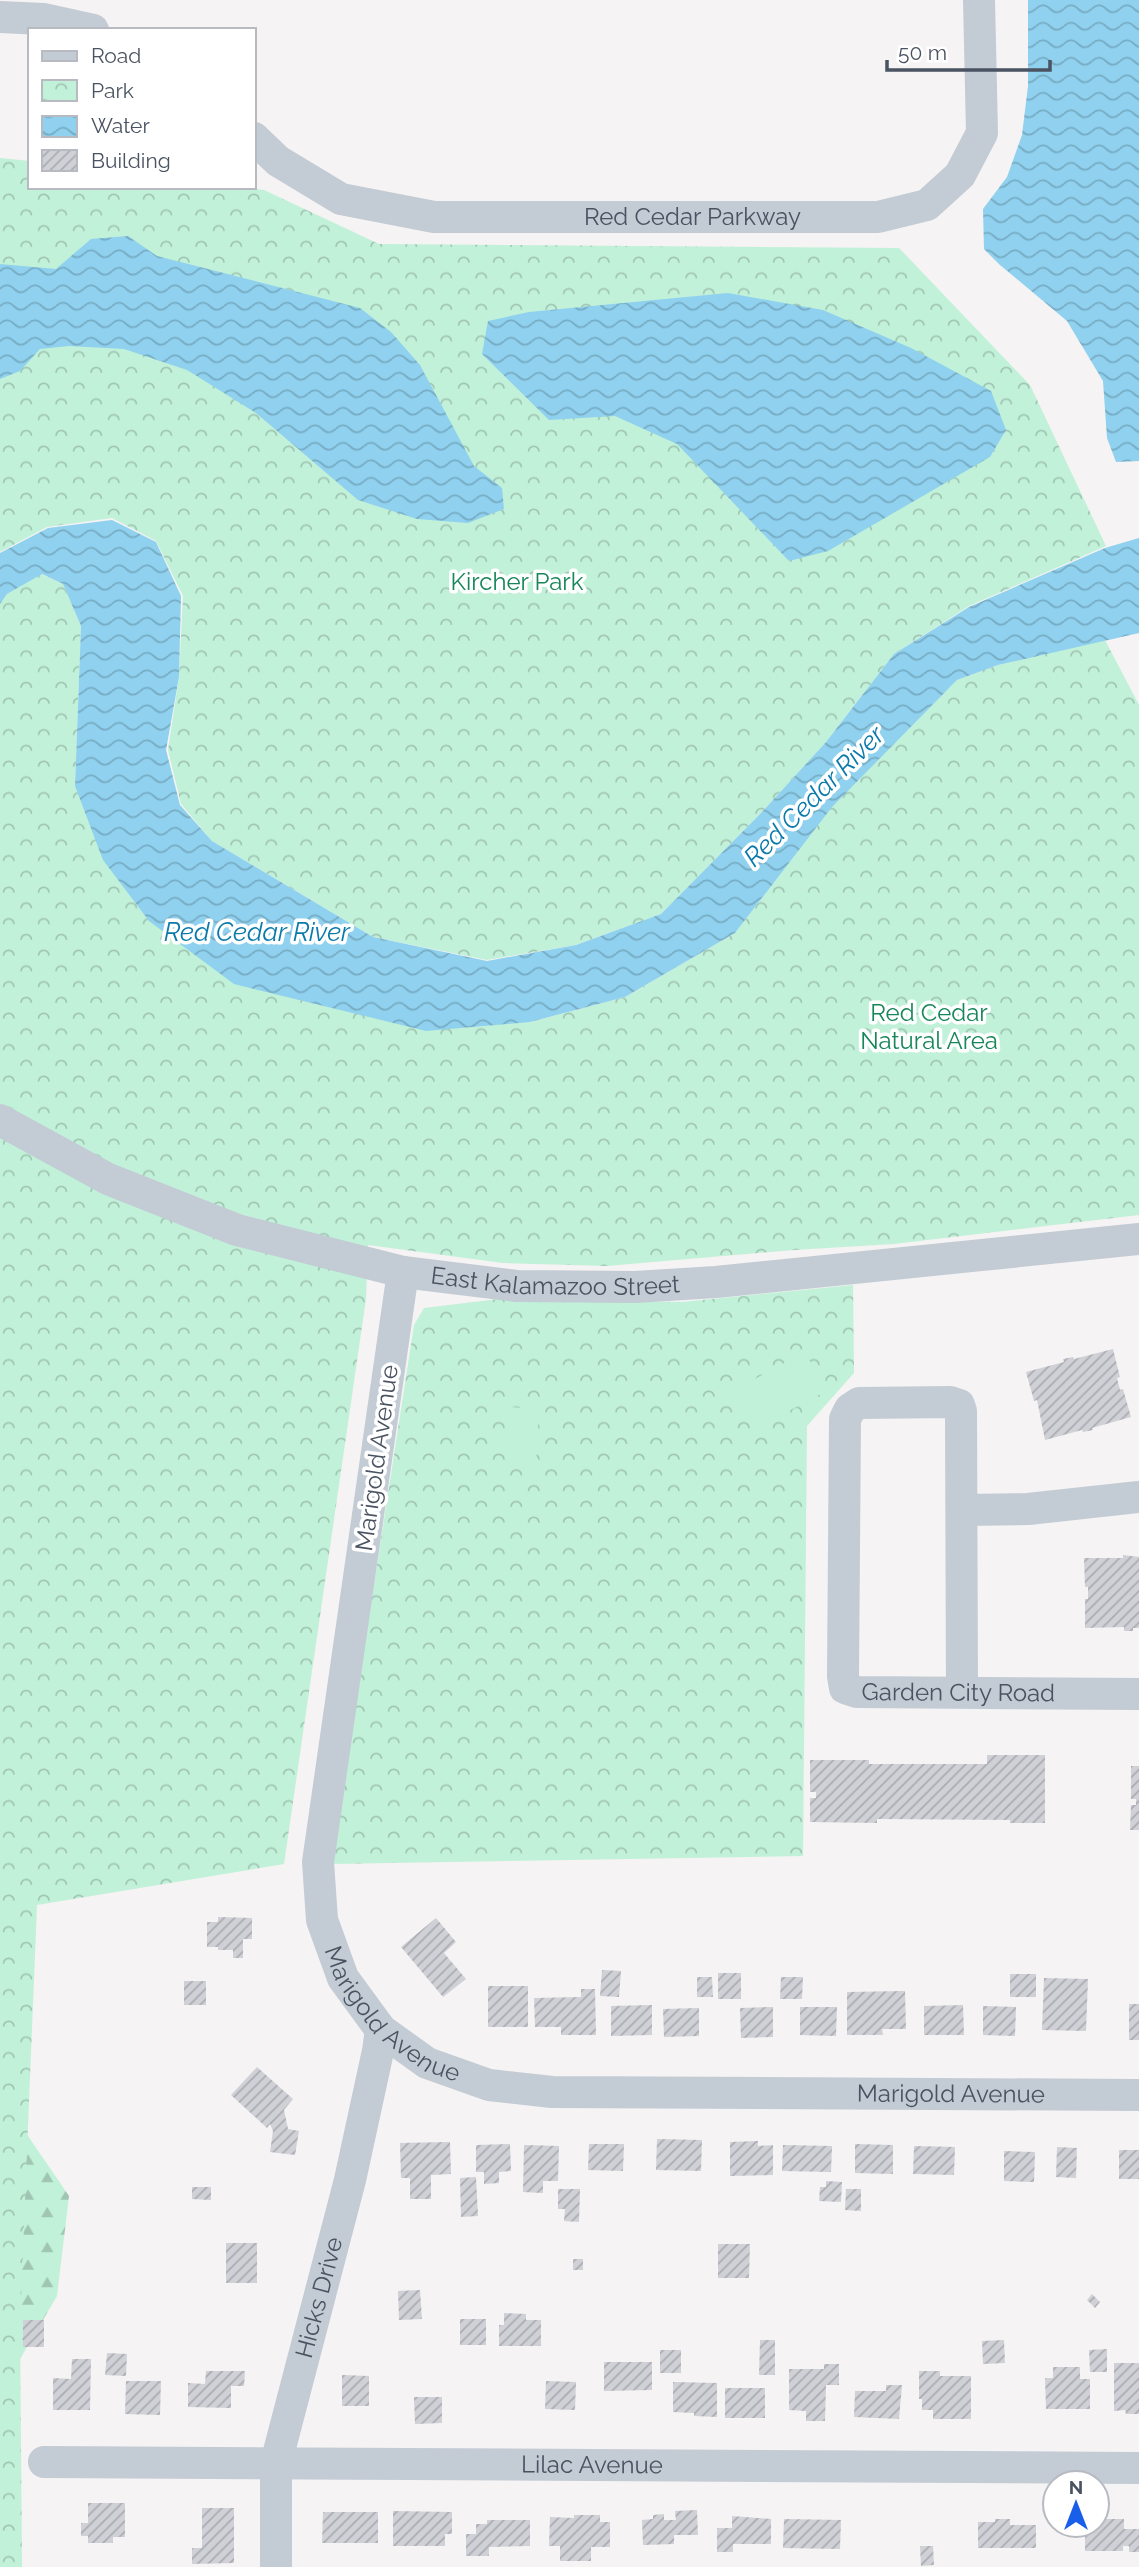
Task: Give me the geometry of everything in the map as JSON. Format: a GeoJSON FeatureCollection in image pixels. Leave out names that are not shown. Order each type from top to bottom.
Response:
{"type":"FeatureCollection","features":[{"type":"Feature","properties":{"kind":"street","name":"Red Cedar Parkway"},"geometry":{"type":"LineString","coordinates":[[256,140],[278,161],[341,199],[434,217],[878,217],[928,205],[960,175],[982,134],[979,0]]}},
{"type":"Feature","properties":{"kind":"street"},"geometry":{"type":"LineString","coordinates":[[0,17],[43,19],[84,28]]}},
{"type":"Feature","properties":{"kind":"street","name":"East Kalamazoo Street"},"geometry":{"type":"LineString","coordinates":[[0,1120],[108,1179],[237,1230],[403,1272],[517,1286],[635,1287],[716,1282],[1139,1239]]}},
{"type":"Feature","properties":{"kind":"street","name":"Marigold Avenue"},"geometry":{"type":"LineString","coordinates":[[403,1272],[318,1862],[322,1920],[343,1978],[380,2030],[427,2063],[489,2085],[552,2092],[1139,2095]]}},
{"type":"Feature","properties":{"kind":"street","name":"Garden City Road"},"geometry":{"type":"LineString","coordinates":[[962,1510],[959,1405],[950,1402],[859,1403],[850,1409],[845,1419],[845,1688],[857,1692],[1139,1694]]}},
{"type":"Feature","properties":{"kind":"street"},"geometry":{"type":"LineString","coordinates":[[962,1692],[962,1510],[1028,1509],[1139,1497]]}},
{"type":"Feature","properties":{"kind":"street","name":"Hicks Drive"},"geometry":{"type":"LineString","coordinates":[[276,2567],[276,2463],[350,2180],[378,2051],[380,2030]]}},
{"type":"Feature","properties":{"kind":"street","name":"Lilac Avenue"},"geometry":{"type":"LineString","coordinates":[[44,2462],[1139,2468]]}},
{"type":"Feature","properties":{"kind":"green space","name":"Kircher Park"},"geometry":{"type":"Polygon","coordinates":[[[0,158],[28,161],[28,189],[264,190],[379,244],[899,248],[1030,385],[1106,546],[969,606],[894,654],[826,742],[761,813],[661,914],[576,945],[487,960],[373,937],[212,841],[181,804],[168,750],[179,677],[183,596],[156,541],[112,518],[47,527],[0,552],[0,158]]]}},
{"type":"Feature","properties":{"kind":"green space","name":"Red Cedar Natural Area"},"geometry":{"type":"Polygon","coordinates":[[[41,574],[63,584],[81,626],[75,786],[530,1022],[625,997],[735,933],[831,807],[957,680],[998,665],[1105,640],[1139,705],[1139,1215],[894,1244],[607,1266],[503,1263],[368,1245],[366,1299],[284,1864],[37,1905],[20,2324],[22,2567],[0,2567],[0,604],[7,594],[41,574]]]}},
{"type":"Feature","properties":{"kind":"green space"},"geometry":{"type":"Polygon","coordinates":[[[853,1285],[854,1373],[807,1426],[803,1856],[331,1864],[414,1325],[424,1308],[498,1299],[682,1302],[853,1285]]]}},
{"type":"Feature","properties":{"kind":"green space"},"geometry":{"type":"Polygon","coordinates":[[[805,1352],[826,1391],[753,1430],[732,1391],[805,1352]]]}},
{"type":"Feature","properties":{"kind":"green space"},"geometry":{"type":"Polygon","coordinates":[[[508,1407],[539,1409],[536,1467],[505,1466],[508,1407]]]}},
{"type":"Feature","properties":{"kind":"green space"},"geometry":{"type":"Polygon","coordinates":[[[9,2102],[30,2139],[69,2196],[57,2296],[6,2383],[0,2385],[0,2113],[9,2102]]]}},
{"type":"Feature","properties":{"kind":"water"},"geometry":{"type":"Polygon","coordinates":[[[1028,0],[1139,0],[1139,461],[1116,462],[1107,438],[1103,381],[1067,321],[984,249],[983,209],[1007,177],[1022,135],[1028,86],[1028,0]]]}},
{"type":"Feature","properties":{"kind":"water"},"geometry":{"type":"Polygon","coordinates":[[[128,236],[157,256],[360,308],[391,332],[420,365],[474,466],[502,488],[504,509],[468,523],[417,519],[358,500],[256,413],[187,370],[124,349],[69,346],[40,349],[20,371],[0,379],[0,264],[56,269],[91,239],[128,236]]]}},
{"type":"Feature","properties":{"kind":"water"},"geometry":{"type":"Polygon","coordinates":[[[728,293],[823,310],[911,348],[991,391],[1006,430],[990,457],[828,551],[789,561],[677,444],[615,416],[549,420],[482,354],[488,321],[529,312],[728,293]]]}},
{"type":"Feature","properties":{"kind":"water","name":"Red Cedar River"},"geometry":{"type":"Polygon","coordinates":[[[112,520],[156,542],[181,596],[179,677],[166,750],[180,805],[212,841],[373,937],[487,961],[576,945],[661,914],[761,813],[826,742],[894,654],[969,607],[1105,548],[1139,538],[1139,633],[998,665],[957,680],[832,807],[735,933],[625,997],[530,1022],[426,1031],[234,984],[149,921],[103,860],[75,786],[81,626],[63,584],[42,574],[7,594],[0,604],[0,553],[48,528],[112,520]]]}},
{"type":"Feature","properties":{"kind":"building"},"geometry":{"type":"Polygon","coordinates":[[[1113,1349],[1120,1377],[1117,1378],[1120,1390],[1123,1389],[1131,1417],[1092,1428],[1093,1430],[1082,1430],[1045,1440],[1037,1400],[1034,1401],[1026,1372],[1064,1362],[1063,1359],[1074,1359],[1113,1349]]]}},
{"type":"Feature","properties":{"kind":"building"},"geometry":{"type":"Polygon","coordinates":[[[1123,1555],[1139,1557],[1139,1628],[1124,1631],[1124,1627],[1085,1628],[1085,1599],[1088,1599],[1088,1587],[1085,1587],[1084,1558],[1123,1558],[1123,1555]]]}},
{"type":"Feature","properties":{"kind":"building"},"geometry":{"type":"Polygon","coordinates":[[[987,1755],[1045,1755],[1045,1823],[1010,1823],[1010,1820],[877,1819],[877,1823],[810,1822],[810,1798],[816,1798],[816,1792],[810,1792],[810,1760],[869,1760],[869,1764],[987,1764],[987,1755]]]}},
{"type":"Feature","properties":{"kind":"building"},"geometry":{"type":"Polygon","coordinates":[[[1131,1766],[1139,1766],[1139,1830],[1130,1830],[1131,1805],[1136,1805],[1136,1799],[1131,1799],[1131,1766]]]}},
{"type":"Feature","properties":{"kind":"building"},"geometry":{"type":"Polygon","coordinates":[[[218,1917],[252,1918],[252,1939],[243,1939],[243,1958],[233,1958],[233,1950],[207,1947],[207,1922],[218,1922],[218,1917]]]}},
{"type":"Feature","properties":{"kind":"building"},"geometry":{"type":"Polygon","coordinates":[[[436,1918],[456,1942],[444,1953],[466,1979],[443,1997],[401,1947],[436,1918]]]}},
{"type":"Feature","properties":{"kind":"building"},"geometry":{"type":"Polygon","coordinates":[[[602,1970],[621,1971],[619,1997],[600,1996],[602,1970]]]}},
{"type":"Feature","properties":{"kind":"building"},"geometry":{"type":"Polygon","coordinates":[[[718,1973],[741,1973],[741,1999],[718,1999],[718,1973]]]}},
{"type":"Feature","properties":{"kind":"building"},"geometry":{"type":"Polygon","coordinates":[[[1010,1974],[1036,1974],[1036,1997],[1010,1997],[1010,1974]]]}},
{"type":"Feature","properties":{"kind":"building"},"geometry":{"type":"Polygon","coordinates":[[[697,1977],[712,1977],[713,1997],[697,1997],[697,1977]]]}},
{"type":"Feature","properties":{"kind":"building"},"geometry":{"type":"Polygon","coordinates":[[[781,1977],[803,1977],[802,1999],[780,1999],[781,1977]]]}},
{"type":"Feature","properties":{"kind":"building"},"geometry":{"type":"Polygon","coordinates":[[[1044,1978],[1088,1979],[1086,2031],[1042,2030],[1044,1978]]]}},
{"type":"Feature","properties":{"kind":"building"},"geometry":{"type":"Polygon","coordinates":[[[184,1981],[206,1981],[206,2005],[184,2005],[184,1981]]]}},
{"type":"Feature","properties":{"kind":"building"},"geometry":{"type":"Polygon","coordinates":[[[488,1986],[528,1986],[528,2027],[488,2027],[488,1986]]]}},
{"type":"Feature","properties":{"kind":"building"},"geometry":{"type":"Polygon","coordinates":[[[581,1989],[595,1989],[596,2035],[561,2035],[561,2027],[535,2027],[534,1998],[581,1997],[581,1989]]]}},
{"type":"Feature","properties":{"kind":"building"},"geometry":{"type":"Polygon","coordinates":[[[905,1991],[906,2029],[882,2029],[883,2035],[847,2035],[847,1992],[905,1991]]]}},
{"type":"Feature","properties":{"kind":"building"},"geometry":{"type":"Polygon","coordinates":[[[1129,2004],[1139,2004],[1139,2040],[1129,2040],[1129,2004]]]}},
{"type":"Feature","properties":{"kind":"building"},"geometry":{"type":"Polygon","coordinates":[[[652,2005],[652,2035],[611,2036],[611,2006],[652,2005]]]}},
{"type":"Feature","properties":{"kind":"building"},"geometry":{"type":"Polygon","coordinates":[[[963,2005],[964,2035],[924,2035],[924,2006],[963,2005]]]}},
{"type":"Feature","properties":{"kind":"building"},"geometry":{"type":"Polygon","coordinates":[[[983,2006],[1016,2007],[1015,2036],[983,2035],[983,2006]]]}},
{"type":"Feature","properties":{"kind":"building"},"geometry":{"type":"Polygon","coordinates":[[[773,2007],[773,2037],[741,2038],[740,2008],[773,2007]]]}},
{"type":"Feature","properties":{"kind":"building"},"geometry":{"type":"Polygon","coordinates":[[[800,2007],[837,2007],[836,2036],[800,2035],[800,2007]]]}},
{"type":"Feature","properties":{"kind":"building"},"geometry":{"type":"Polygon","coordinates":[[[699,2008],[699,2036],[664,2037],[663,2009],[699,2008]]]}},
{"type":"Feature","properties":{"kind":"building"},"geometry":{"type":"Polygon","coordinates":[[[257,2067],[293,2099],[284,2110],[288,2129],[299,2131],[295,2155],[270,2152],[273,2131],[270,2124],[267,2128],[231,2095],[257,2067]]]}},
{"type":"Feature","properties":{"kind":"building"},"geometry":{"type":"Polygon","coordinates":[[[657,2139],[702,2140],[701,2171],[656,2170],[657,2139]]]}},
{"type":"Feature","properties":{"kind":"building"},"geometry":{"type":"Polygon","coordinates":[[[758,2141],[758,2146],[773,2145],[773,2175],[730,2176],[730,2142],[758,2141]]]}},
{"type":"Feature","properties":{"kind":"building"},"geometry":{"type":"Polygon","coordinates":[[[450,2142],[451,2174],[431,2175],[431,2199],[410,2199],[410,2178],[401,2178],[400,2143],[450,2142]]]}},
{"type":"Feature","properties":{"kind":"building"},"geometry":{"type":"Polygon","coordinates":[[[510,2144],[511,2171],[499,2172],[499,2183],[484,2184],[484,2172],[476,2172],[476,2145],[510,2144]]]}},
{"type":"Feature","properties":{"kind":"building"},"geometry":{"type":"Polygon","coordinates":[[[589,2144],[624,2144],[623,2171],[588,2170],[589,2144]]]}},
{"type":"Feature","properties":{"kind":"building"},"geometry":{"type":"Polygon","coordinates":[[[855,2144],[893,2145],[893,2174],[855,2173],[855,2144]]]}},
{"type":"Feature","properties":{"kind":"building"},"geometry":{"type":"Polygon","coordinates":[[[524,2145],[559,2146],[558,2181],[543,2181],[543,2193],[523,2192],[524,2145]]]}},
{"type":"Feature","properties":{"kind":"building"},"geometry":{"type":"Polygon","coordinates":[[[783,2145],[832,2146],[831,2172],[782,2171],[783,2145]]]}},
{"type":"Feature","properties":{"kind":"building"},"geometry":{"type":"Polygon","coordinates":[[[914,2146],[955,2147],[954,2175],[913,2174],[914,2146]]]}},
{"type":"Feature","properties":{"kind":"building"},"geometry":{"type":"Polygon","coordinates":[[[1057,2147],[1077,2148],[1076,2178],[1056,2177],[1057,2147]]]}},
{"type":"Feature","properties":{"kind":"building"},"geometry":{"type":"Polygon","coordinates":[[[1119,2150],[1139,2150],[1139,2179],[1119,2179],[1119,2150]]]}},
{"type":"Feature","properties":{"kind":"building"},"geometry":{"type":"Polygon","coordinates":[[[1004,2151],[1035,2152],[1034,2182],[1004,2181],[1004,2151]]]}},
{"type":"Feature","properties":{"kind":"building"},"geometry":{"type":"Polygon","coordinates":[[[476,2177],[478,2216],[461,2217],[460,2178],[476,2177]]]}},
{"type":"Feature","properties":{"kind":"building"},"geometry":{"type":"Polygon","coordinates":[[[826,2181],[842,2182],[841,2202],[819,2201],[820,2187],[826,2187],[826,2181]]]}},
{"type":"Feature","properties":{"kind":"building"},"geometry":{"type":"Polygon","coordinates":[[[192,2187],[211,2187],[211,2200],[192,2199],[192,2187]]]}},
{"type":"Feature","properties":{"kind":"building"},"geometry":{"type":"Polygon","coordinates":[[[558,2189],[580,2189],[579,2222],[564,2221],[565,2209],[558,2209],[558,2189]]]}},
{"type":"Feature","properties":{"kind":"building"},"geometry":{"type":"Polygon","coordinates":[[[846,2189],[861,2189],[861,2211],[845,2210],[846,2189]]]}},
{"type":"Feature","properties":{"kind":"building"},"geometry":{"type":"Polygon","coordinates":[[[226,2243],[257,2243],[257,2283],[226,2283],[226,2243]]]}},
{"type":"Feature","properties":{"kind":"building"},"geometry":{"type":"Polygon","coordinates":[[[718,2244],[750,2244],[749,2278],[718,2278],[718,2244]]]}},
{"type":"Feature","properties":{"kind":"building"},"geometry":{"type":"Polygon","coordinates":[[[573,2259],[583,2259],[583,2270],[573,2270],[573,2259]]]}},
{"type":"Feature","properties":{"kind":"building"},"geometry":{"type":"Polygon","coordinates":[[[420,2290],[422,2319],[399,2320],[398,2291],[420,2290]]]}},
{"type":"Feature","properties":{"kind":"building"},"geometry":{"type":"Polygon","coordinates":[[[1092,2294],[1100,2302],[1095,2308],[1087,2300],[1092,2294]]]}},
{"type":"Feature","properties":{"kind":"building"},"geometry":{"type":"Polygon","coordinates":[[[504,2313],[526,2314],[526,2320],[541,2320],[541,2346],[499,2346],[499,2325],[504,2325],[504,2313]]]}},
{"type":"Feature","properties":{"kind":"building"},"geometry":{"type":"Polygon","coordinates":[[[460,2319],[486,2319],[486,2345],[460,2345],[460,2319]]]}},
{"type":"Feature","properties":{"kind":"building"},"geometry":{"type":"Polygon","coordinates":[[[23,2320],[44,2320],[44,2347],[23,2347],[23,2320]]]}},
{"type":"Feature","properties":{"kind":"building"},"geometry":{"type":"Polygon","coordinates":[[[760,2340],[775,2340],[775,2375],[759,2375],[760,2340]]]}},
{"type":"Feature","properties":{"kind":"building"},"geometry":{"type":"Polygon","coordinates":[[[1004,2340],[1005,2363],[983,2364],[982,2341],[1004,2340]]]}},
{"type":"Feature","properties":{"kind":"building"},"geometry":{"type":"Polygon","coordinates":[[[1107,2349],[1107,2372],[1090,2372],[1089,2350],[1107,2349]]]}},
{"type":"Feature","properties":{"kind":"building"},"geometry":{"type":"Polygon","coordinates":[[[660,2350],[681,2350],[681,2373],[660,2373],[660,2350]]]}},
{"type":"Feature","properties":{"kind":"building"},"geometry":{"type":"Polygon","coordinates":[[[107,2353],[127,2354],[126,2376],[105,2375],[107,2353]]]}},
{"type":"Feature","properties":{"kind":"building"},"geometry":{"type":"Polygon","coordinates":[[[72,2359],[91,2359],[90,2410],[53,2410],[53,2378],[71,2379],[72,2359]]]}},
{"type":"Feature","properties":{"kind":"building"},"geometry":{"type":"Polygon","coordinates":[[[604,2362],[652,2362],[652,2390],[604,2391],[604,2362]]]}},
{"type":"Feature","properties":{"kind":"building"},"geometry":{"type":"Polygon","coordinates":[[[1114,2363],[1139,2363],[1139,2414],[1126,2414],[1125,2410],[1114,2411],[1114,2363]]]}},
{"type":"Feature","properties":{"kind":"building"},"geometry":{"type":"Polygon","coordinates":[[[824,2364],[839,2364],[839,2385],[826,2385],[825,2421],[806,2421],[806,2411],[789,2410],[789,2369],[824,2369],[824,2364]]]}},
{"type":"Feature","properties":{"kind":"building"},"geometry":{"type":"Polygon","coordinates":[[[1053,2367],[1080,2367],[1080,2379],[1090,2379],[1090,2409],[1046,2409],[1045,2378],[1053,2378],[1053,2367]]]}},
{"type":"Feature","properties":{"kind":"building"},"geometry":{"type":"Polygon","coordinates":[[[206,2371],[245,2371],[244,2386],[231,2386],[231,2408],[188,2407],[188,2383],[205,2384],[206,2371]]]}},
{"type":"Feature","properties":{"kind":"building"},"geometry":{"type":"Polygon","coordinates":[[[919,2371],[940,2371],[940,2376],[971,2376],[971,2419],[933,2419],[933,2410],[922,2410],[922,2399],[919,2399],[919,2371]]]}},
{"type":"Feature","properties":{"kind":"building"},"geometry":{"type":"Polygon","coordinates":[[[342,2375],[369,2376],[369,2406],[342,2406],[342,2375]]]}},
{"type":"Feature","properties":{"kind":"building"},"geometry":{"type":"Polygon","coordinates":[[[126,2381],[161,2381],[160,2415],[125,2414],[126,2381]]]}},
{"type":"Feature","properties":{"kind":"building"},"geometry":{"type":"Polygon","coordinates":[[[546,2381],[576,2382],[575,2410],[545,2409],[546,2381]]]}},
{"type":"Feature","properties":{"kind":"building"},"geometry":{"type":"Polygon","coordinates":[[[673,2382],[717,2383],[717,2417],[673,2412],[673,2382]]]}},
{"type":"Feature","properties":{"kind":"building"},"geometry":{"type":"Polygon","coordinates":[[[886,2385],[902,2385],[899,2419],[854,2417],[855,2391],[886,2391],[886,2385]]]}},
{"type":"Feature","properties":{"kind":"building"},"geometry":{"type":"Polygon","coordinates":[[[725,2388],[765,2388],[765,2418],[725,2418],[725,2388]]]}},
{"type":"Feature","properties":{"kind":"building"},"geometry":{"type":"Polygon","coordinates":[[[414,2397],[442,2397],[442,2423],[415,2424],[414,2397]]]}},
{"type":"Feature","properties":{"kind":"building"},"geometry":{"type":"Polygon","coordinates":[[[88,2503],[125,2503],[125,2537],[113,2537],[113,2543],[88,2543],[88,2536],[81,2536],[81,2523],[88,2523],[88,2503]]]}},
{"type":"Feature","properties":{"kind":"building"},"geometry":{"type":"Polygon","coordinates":[[[202,2508],[234,2508],[234,2563],[192,2564],[192,2548],[202,2548],[202,2508]]]}},
{"type":"Feature","properties":{"kind":"building"},"geometry":{"type":"Polygon","coordinates":[[[697,2510],[698,2535],[674,2535],[674,2544],[643,2545],[642,2520],[664,2514],[664,2520],[676,2520],[675,2511],[697,2510]]]}},
{"type":"Feature","properties":{"kind":"building"},"geometry":{"type":"Polygon","coordinates":[[[393,2511],[452,2512],[452,2534],[445,2534],[445,2546],[393,2546],[393,2511]]]}},
{"type":"Feature","properties":{"kind":"building"},"geometry":{"type":"Polygon","coordinates":[[[323,2512],[378,2512],[378,2543],[322,2543],[323,2512]]]}},
{"type":"Feature","properties":{"kind":"building"},"geometry":{"type":"Polygon","coordinates":[[[574,2515],[600,2515],[600,2522],[610,2522],[610,2547],[591,2547],[591,2561],[560,2561],[560,2546],[549,2546],[550,2517],[574,2518],[574,2515]]]}},
{"type":"Feature","properties":{"kind":"building"},"geometry":{"type":"Polygon","coordinates":[[[732,2516],[771,2519],[771,2544],[733,2544],[733,2552],[717,2552],[717,2528],[732,2528],[732,2516]]]}},
{"type":"Feature","properties":{"kind":"building"},"geometry":{"type":"Polygon","coordinates":[[[784,2519],[841,2520],[840,2549],[783,2548],[784,2519]]]}},
{"type":"Feature","properties":{"kind":"building"},"geometry":{"type":"Polygon","coordinates":[[[995,2519],[1010,2519],[1010,2525],[1036,2525],[1036,2548],[978,2548],[978,2522],[995,2522],[995,2519]]]}},
{"type":"Feature","properties":{"kind":"building"},"geometry":{"type":"Polygon","coordinates":[[[1111,2519],[1124,2519],[1124,2529],[1139,2529],[1139,2552],[1129,2552],[1129,2546],[1123,2546],[1123,2551],[1085,2551],[1085,2539],[1111,2539],[1111,2519]]]}},
{"type":"Feature","properties":{"kind":"building"},"geometry":{"type":"Polygon","coordinates":[[[487,2520],[530,2520],[530,2546],[489,2547],[489,2556],[466,2556],[466,2534],[476,2534],[476,2524],[487,2524],[487,2520]]]}},
{"type":"Feature","properties":{"kind":"building"},"geometry":{"type":"Polygon","coordinates":[[[920,2546],[933,2546],[934,2565],[921,2566],[920,2546]]]}}]}
